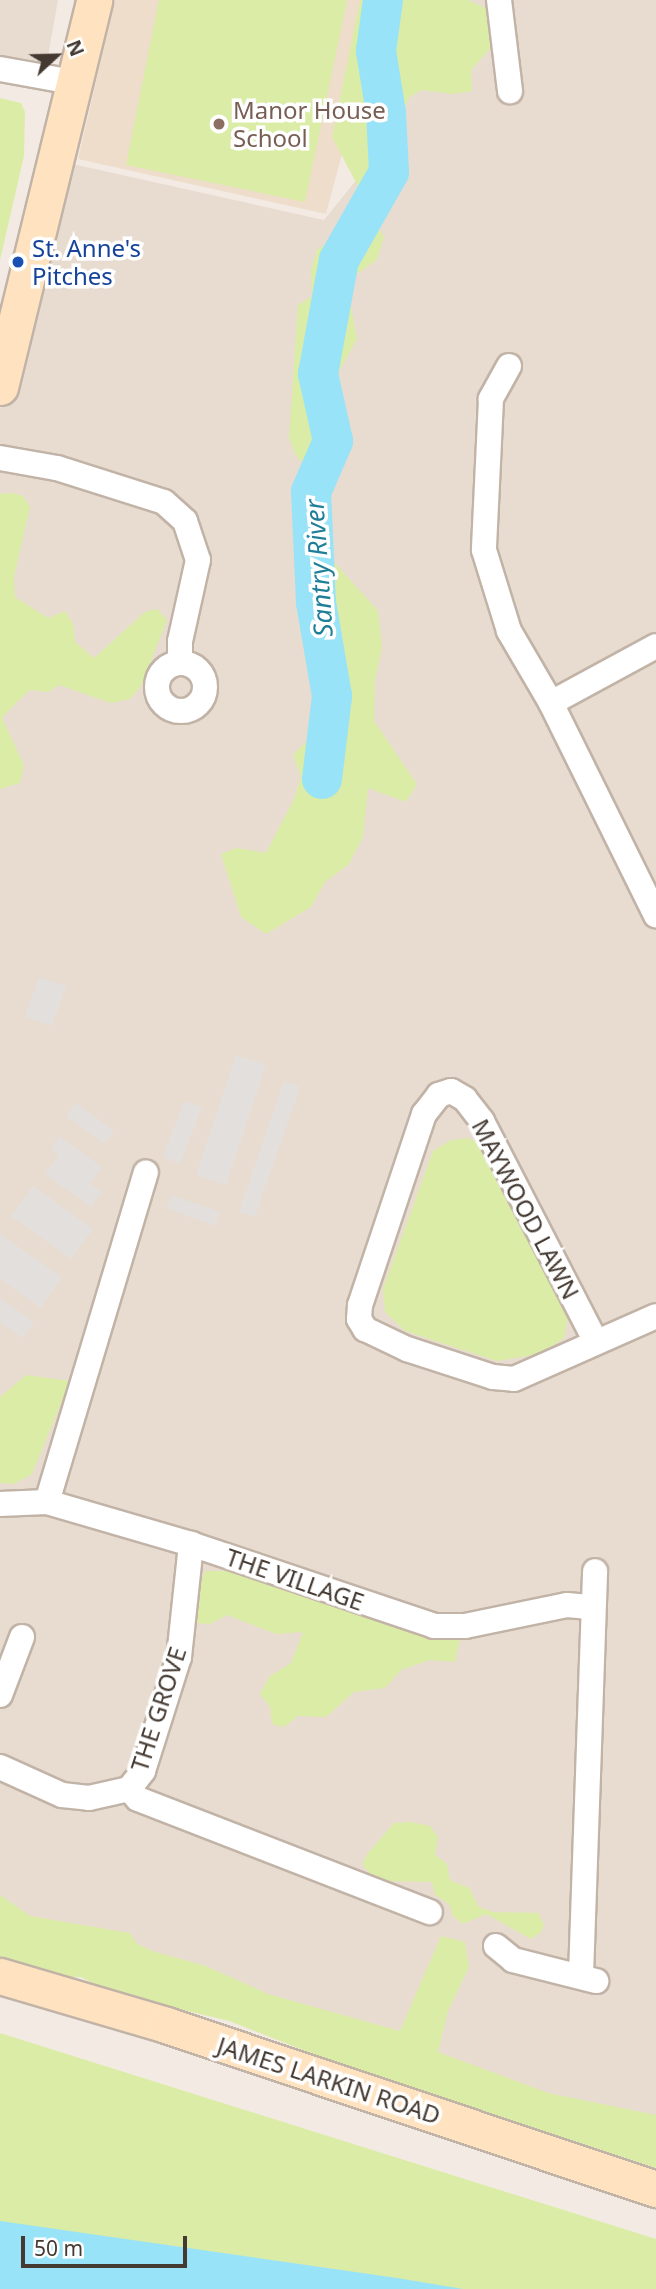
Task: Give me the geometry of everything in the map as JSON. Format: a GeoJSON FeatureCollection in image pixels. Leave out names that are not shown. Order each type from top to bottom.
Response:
{"type":"FeatureCollection","features":[{"type":"Feature","properties":{"kind":"main road"},"geometry":{"type":"LineString","coordinates":[[0,387],[69,112],[72,82],[94,0]]}},
{"type":"Feature","properties":{"kind":"main road","name":"JAMES LARKIN ROAD"},"geometry":{"type":"LineString","coordinates":[[0,1976],[166,2025],[656,2189]]}},
{"type":"Feature","properties":{"kind":"street"},"geometry":{"type":"LineString","coordinates":[[499,0],[510,91]]}},
{"type":"Feature","properties":{"kind":"street"},"geometry":{"type":"LineString","coordinates":[[0,69],[72,82]]}},
{"type":"Feature","properties":{"kind":"street"},"geometry":{"type":"LineString","coordinates":[[509,366],[491,399],[484,550],[509,631],[551,703],[656,915]]}},
{"type":"Feature","properties":{"kind":"street"},"geometry":{"type":"LineString","coordinates":[[0,458],[57,468],[164,502],[185,521],[198,560],[180,641],[180,662]]}},
{"type":"Feature","properties":{"kind":"street"},"geometry":{"type":"LineString","coordinates":[[551,703],[656,646]]}},
{"type":"Feature","properties":{"kind":"street","name":"MAYWOOD LAWN"},"geometry":{"type":"LineString","coordinates":[[596,1342],[482,1121],[458,1095],[451,1091],[439,1095],[424,1114],[360,1305],[359,1319],[365,1329],[407,1349],[493,1377],[514,1379],[656,1316]]}},
{"type":"Feature","properties":{"kind":"street"},"geometry":{"type":"LineString","coordinates":[[47,1502],[146,1173]]}},
{"type":"Feature","properties":{"kind":"street","name":"THE VILLAGE"},"geometry":{"type":"LineString","coordinates":[[0,1504],[47,1502],[191,1544],[434,1626],[465,1626],[567,1605],[592,1606]]}},
{"type":"Feature","properties":{"kind":"street","name":"THE GROVE"},"geometry":{"type":"LineString","coordinates":[[129,1789],[143,1771],[179,1657],[191,1544]]}},
{"type":"Feature","properties":{"kind":"street"},"geometry":{"type":"LineString","coordinates":[[496,1946],[513,1960],[589,1978],[592,1606],[595,1571]]}},
{"type":"Feature","properties":{"kind":"street"},"geometry":{"type":"LineString","coordinates":[[0,1695],[22,1637]]}},
{"type":"Feature","properties":{"kind":"street"},"geometry":{"type":"LineString","coordinates":[[0,1767],[62,1795],[89,1798],[129,1789],[138,1799],[430,1912]]}},
{"type":"Feature","properties":{"kind":"shaded area"},"geometry":{"type":"Polygon","coordinates":[[[0,0],[58,0],[47,62],[0,55],[0,0]]]}},
{"type":"Feature","properties":{"kind":"shaded area","name":"Manor House School"},"geometry":{"type":"Polygon","coordinates":[[[115,0],[383,0],[326,214],[78,159],[115,0]]]}},
{"type":"Feature","properties":{"kind":"shaded area"},"geometry":{"type":"Polygon","coordinates":[[[383,0],[656,0],[656,2143],[0,1929],[0,409],[68,163],[324,220],[370,163],[383,0]]]}},
{"type":"Feature","properties":{"kind":"shaded area"},"geometry":{"type":"Polygon","coordinates":[[[39,977],[66,986],[52,1026],[25,1017],[39,977]]]}},
{"type":"Feature","properties":{"kind":"shaded area"},"geometry":{"type":"Polygon","coordinates":[[[236,1055],[266,1065],[226,1185],[196,1175],[236,1055]]]}},
{"type":"Feature","properties":{"kind":"shaded area"},"geometry":{"type":"Polygon","coordinates":[[[284,1081],[300,1087],[255,1217],[239,1212],[284,1081]]]}},
{"type":"Feature","properties":{"kind":"shaded area"},"geometry":{"type":"Polygon","coordinates":[[[184,1101],[202,1107],[180,1164],[163,1157],[184,1101]]]}},
{"type":"Feature","properties":{"kind":"shaded area"},"geometry":{"type":"Polygon","coordinates":[[[76,1103],[114,1131],[105,1144],[66,1116],[76,1103]]]}},
{"type":"Feature","properties":{"kind":"shaded area"},"geometry":{"type":"Polygon","coordinates":[[[59,1136],[102,1167],[90,1184],[102,1192],[91,1207],[45,1174],[59,1155],[51,1148],[59,1136]]]}},
{"type":"Feature","properties":{"kind":"shaded area"},"geometry":{"type":"Polygon","coordinates":[[[33,1186],[93,1229],[71,1259],[11,1216],[33,1186]]]}},
{"type":"Feature","properties":{"kind":"shaded area"},"geometry":{"type":"Polygon","coordinates":[[[172,1195],[220,1212],[215,1226],[166,1208],[172,1195]]]}},
{"type":"Feature","properties":{"kind":"shaded area"},"geometry":{"type":"Polygon","coordinates":[[[0,1234],[62,1277],[41,1308],[0,1279],[0,1234]]]}},
{"type":"Feature","properties":{"kind":"shaded area"},"geometry":{"type":"Polygon","coordinates":[[[0,1298],[34,1322],[23,1338],[0,1322],[0,1298]]]}},
{"type":"Feature","properties":{"kind":"green space","name":"Manor House School"},"geometry":{"type":"Polygon","coordinates":[[[159,0],[347,0],[305,202],[126,165],[159,0]]]}},
{"type":"Feature","properties":{"kind":"green space"},"geometry":{"type":"Polygon","coordinates":[[[360,0],[468,0],[490,10],[493,28],[490,49],[471,70],[472,91],[452,94],[421,90],[410,97],[399,117],[401,156],[386,194],[364,198],[332,137],[360,0]]]}},
{"type":"Feature","properties":{"kind":"green space"},"geometry":{"type":"Polygon","coordinates":[[[0,98],[21,103],[25,112],[24,156],[0,260],[0,98]]]}},
{"type":"Feature","properties":{"kind":"green space"},"geometry":{"type":"Polygon","coordinates":[[[379,229],[384,237],[377,260],[355,275],[349,297],[357,339],[333,382],[341,442],[333,468],[310,469],[296,456],[289,438],[298,305],[312,296],[311,270],[317,250],[337,236],[379,229]]]}},
{"type":"Feature","properties":{"kind":"green space"},"geometry":{"type":"Polygon","coordinates":[[[13,493],[23,496],[30,507],[14,577],[15,597],[48,618],[65,611],[73,624],[75,642],[94,658],[145,612],[157,609],[167,620],[141,686],[130,699],[111,703],[59,685],[48,692],[30,690],[16,703],[2,718],[24,765],[20,783],[0,789],[0,494],[13,493]]]}},
{"type":"Feature","properties":{"kind":"green space"},"geometry":{"type":"Polygon","coordinates":[[[335,563],[378,611],[382,647],[375,680],[374,721],[417,784],[406,802],[368,788],[363,837],[349,864],[325,882],[311,907],[266,934],[241,917],[221,854],[237,848],[266,853],[293,801],[301,777],[293,755],[310,738],[307,732],[322,703],[318,652],[311,634],[312,602],[305,587],[309,567],[335,563]]]}},
{"type":"Feature","properties":{"kind":"green space"},"geometry":{"type":"Polygon","coordinates":[[[468,1138],[482,1145],[569,1310],[564,1338],[540,1354],[497,1361],[405,1331],[385,1312],[383,1289],[433,1151],[451,1140],[468,1138]]]}},
{"type":"Feature","properties":{"kind":"green space"},"geometry":{"type":"Polygon","coordinates":[[[26,1375],[70,1381],[32,1474],[14,1484],[0,1483],[0,1397],[26,1375]]]}},
{"type":"Feature","properties":{"kind":"green space"},"geometry":{"type":"Polygon","coordinates":[[[205,1571],[235,1571],[461,1635],[455,1662],[430,1660],[401,1670],[385,1688],[354,1692],[326,1717],[298,1716],[284,1727],[272,1724],[270,1707],[260,1694],[269,1677],[291,1663],[303,1632],[276,1634],[227,1615],[210,1624],[195,1623],[192,1610],[205,1571]]]}},
{"type":"Feature","properties":{"kind":"green space"},"geometry":{"type":"Polygon","coordinates":[[[411,1822],[430,1826],[438,1837],[435,1855],[447,1864],[450,1880],[469,1888],[479,1907],[493,1912],[538,1913],[544,1925],[541,1932],[531,1939],[486,1914],[463,1924],[453,1916],[449,1904],[435,1895],[432,1882],[386,1881],[371,1875],[362,1864],[368,1853],[394,1823],[411,1822]]]}},
{"type":"Feature","properties":{"kind":"green space"},"geometry":{"type":"Polygon","coordinates":[[[0,1895],[30,1916],[130,1933],[136,1943],[152,1951],[206,1966],[268,1994],[400,2031],[441,1936],[465,1942],[469,1967],[448,2011],[438,2052],[548,2093],[656,2115],[656,2168],[344,2066],[229,2021],[112,1993],[81,1977],[56,1977],[15,1965],[0,1957],[0,1895]]]}},
{"type":"Feature","properties":{"kind":"green space"},"geometry":{"type":"Polygon","coordinates":[[[0,2033],[656,2239],[656,2289],[0,2289],[0,2033]]]}},
{"type":"Feature","properties":{"kind":"water"},"geometry":{"type":"Polygon","coordinates":[[[0,2221],[397,2278],[463,2289],[0,2289],[0,2221]]]}},
{"type":"Feature","properties":{"kind":"waterway","name":"Santry River"},"geometry":{"type":"LineString","coordinates":[[322,779],[332,696],[316,602],[311,492],[333,441],[318,374],[339,260],[389,172],[386,113],[376,51],[383,0]]}},
{"type":"Feature","properties":{"kind":"place","name":"Manor House School"},"geometry":{"type":"Point","coordinates":[219,124]}},
{"type":"Feature","properties":{"kind":"place","name":"St. Anne's Pitches"},"geometry":{"type":"Point","coordinates":[18,262]}}]}
